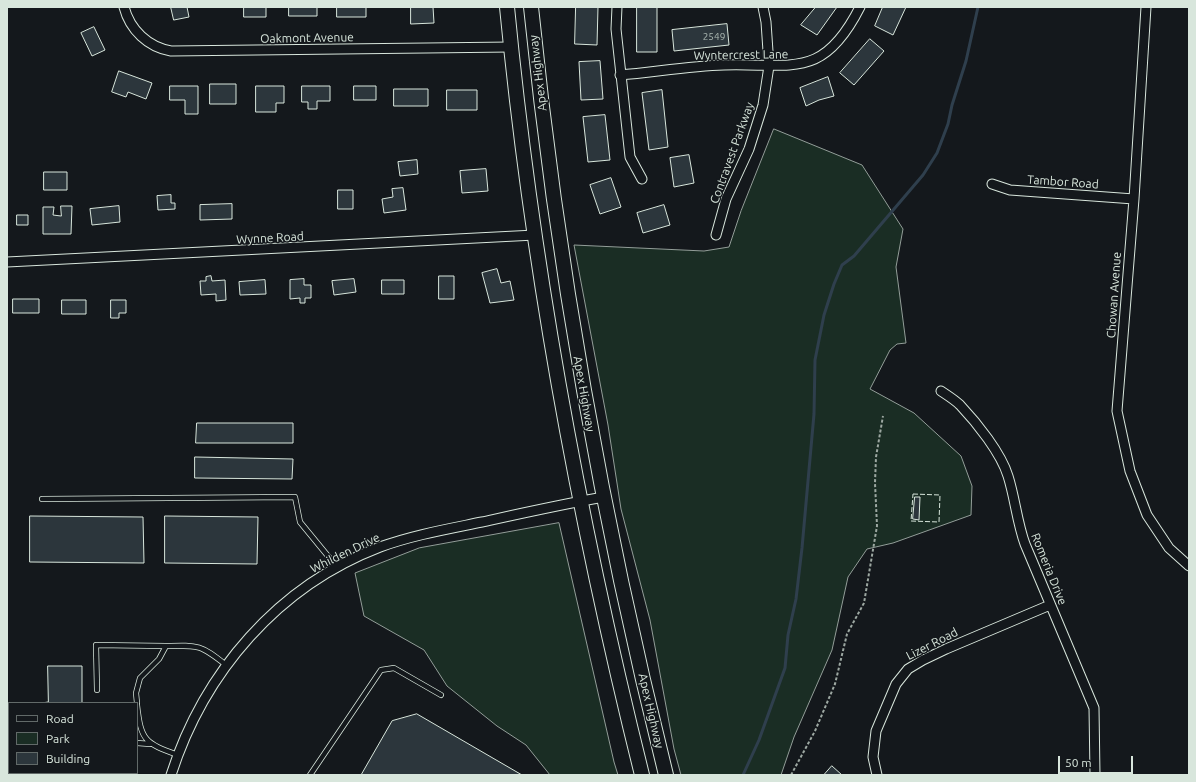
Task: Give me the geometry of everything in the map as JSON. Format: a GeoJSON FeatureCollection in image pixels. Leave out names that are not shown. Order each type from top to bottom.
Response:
{"type":"FeatureCollection","features":[{"type":"Feature","properties":{"kind":"main road","name":"Apex Highway"},"geometry":{"type":"LineString","coordinates":[[507,7],[535,235],[556,376],[607,625],[642,775]]}},
{"type":"Feature","properties":{"kind":"main road","name":"Apex Highway"},"geometry":{"type":"LineString","coordinates":[[531,7],[546,142],[570,309],[604,497],[650,710],[666,775]]}},
{"type":"Feature","properties":{"kind":"street","name":"Oakmont Avenue"},"geometry":{"type":"LineString","coordinates":[[124,7],[128,19],[142,38],[157,47],[172,51],[511,47]]}},
{"type":"Feature","properties":{"kind":"street"},"geometry":{"type":"LineString","coordinates":[[617,7],[616,29],[630,157],[642,179]]}},
{"type":"Feature","properties":{"kind":"street","name":"Contravest Parkway"},"geometry":{"type":"LineString","coordinates":[[716,235],[726,199],[749,149],[760,112],[770,66],[766,22],[763,7]]}},
{"type":"Feature","properties":{"kind":"street","name":"Wyntercrest Lane"},"geometry":{"type":"LineString","coordinates":[[620,75],[724,65],[794,66],[817,59],[843,38],[860,7]]}},
{"type":"Feature","properties":{"kind":"street","name":"Chowan Avenue"},"geometry":{"type":"LineString","coordinates":[[1146,7],[1134,199],[1117,411],[1130,470],[1147,515],[1169,548],[1189,566]]}},
{"type":"Feature","properties":{"kind":"street","name":"Tambor Road"},"geometry":{"type":"LineString","coordinates":[[992,184],[1010,190],[1134,199]]}},
{"type":"Feature","properties":{"kind":"street","name":"Wynne Road"},"geometry":{"type":"LineString","coordinates":[[7,262],[535,235]]}},
{"type":"Feature","properties":{"kind":"street","name":"Romeria Drive"},"geometry":{"type":"LineString","coordinates":[[941,391],[960,405],[988,439],[1003,463],[1008,477],[1018,525],[1094,708],[1095,775]]}},
{"type":"Feature","properties":{"kind":"street","name":"Whilden Drive"},"geometry":{"type":"LineString","coordinates":[[171,775],[178,755],[202,702],[226,665],[251,634],[272,613],[313,582],[337,567],[380,547],[426,533],[604,497]]}},
{"type":"Feature","properties":{"kind":"street","name":"Lizer Road"},"geometry":{"type":"LineString","coordinates":[[877,775],[873,757],[876,731],[896,684],[908,669],[946,649],[1050,604]]}},
{"type":"Feature","properties":{"kind":"lane"},"geometry":{"type":"LineString","coordinates":[[42,498],[295,497],[300,522],[337,567]]}},
{"type":"Feature","properties":{"kind":"lane"},"geometry":{"type":"LineString","coordinates":[[97,690],[96,645],[193,645],[211,653],[226,665]]}},
{"type":"Feature","properties":{"kind":"lane"},"geometry":{"type":"LineString","coordinates":[[137,702],[136,693],[140,678],[159,659],[166,646]]}},
{"type":"Feature","properties":{"kind":"lane"},"geometry":{"type":"LineString","coordinates":[[310,775],[381,670],[394,668],[441,695]]}},
{"type":"Feature","properties":{"kind":"lane"},"geometry":{"type":"LineString","coordinates":[[138,711],[141,732],[145,740],[150,744]]}},
{"type":"Feature","properties":{"kind":"lane"},"geometry":{"type":"LineString","coordinates":[[138,743],[150,744],[178,755]]}},
{"type":"Feature","properties":{"kind":"path"},"geometry":{"type":"LineString","coordinates":[[791,775],[815,731],[835,684],[847,634],[864,603],[877,526],[875,484],[876,457],[883,416]]}},
{"type":"Feature","properties":{"kind":"green space"},"geometry":{"type":"Polygon","coordinates":[[[774,129],[862,165],[903,229],[896,267],[906,343],[897,344],[890,350],[870,389],[914,413],[961,456],[972,486],[971,515],[893,543],[867,549],[848,577],[832,650],[794,737],[781,775],[681,775],[674,749],[650,620],[621,509],[608,425],[574,245],[704,251],[729,247],[741,211],[774,129]]]}},
{"type":"Feature","properties":{"kind":"green space"},"geometry":{"type":"Polygon","coordinates":[[[559,523],[618,775],[550,775],[526,745],[497,726],[447,686],[424,650],[364,616],[355,573],[419,548],[559,523]]]}},
{"type":"Feature","properties":{"kind":"building"},"geometry":{"type":"Polygon","coordinates":[[[171,7],[187,7],[189,17],[174,20],[171,7]]]}},
{"type":"Feature","properties":{"kind":"building"},"geometry":{"type":"Polygon","coordinates":[[[244,7],[266,7],[266,17],[244,17],[244,7]]]}},
{"type":"Feature","properties":{"kind":"building"},"geometry":{"type":"Polygon","coordinates":[[[289,7],[317,7],[317,16],[289,16],[289,7]]]}},
{"type":"Feature","properties":{"kind":"building"},"geometry":{"type":"Polygon","coordinates":[[[337,7],[366,7],[366,17],[337,17],[337,7]]]}},
{"type":"Feature","properties":{"kind":"building"},"geometry":{"type":"Polygon","coordinates":[[[411,7],[433,7],[434,23],[411,24],[411,7]]]}},
{"type":"Feature","properties":{"kind":"building"},"geometry":{"type":"Polygon","coordinates":[[[576,7],[598,7],[597,45],[575,44],[576,7]]]}},
{"type":"Feature","properties":{"kind":"building"},"geometry":{"type":"Polygon","coordinates":[[[637,7],[657,7],[657,52],[637,52],[637,7]]]}},
{"type":"Feature","properties":{"kind":"building"},"geometry":{"type":"Polygon","coordinates":[[[816,7],[837,7],[817,35],[801,25],[816,7]]]}},
{"type":"Feature","properties":{"kind":"building"},"geometry":{"type":"Polygon","coordinates":[[[883,7],[906,7],[893,35],[875,26],[883,7]]]}},
{"type":"Feature","properties":{"kind":"building"},"geometry":{"type":"Polygon","coordinates":[[[727,24],[729,45],[674,51],[672,30],[727,24]]]}},
{"type":"Feature","properties":{"kind":"building"},"geometry":{"type":"Polygon","coordinates":[[[94,27],[105,50],[92,56],[81,33],[94,27]]]}},
{"type":"Feature","properties":{"kind":"building"},"geometry":{"type":"Polygon","coordinates":[[[870,39],[884,51],[854,85],[840,73],[870,39]]]}},
{"type":"Feature","properties":{"kind":"building"},"geometry":{"type":"Polygon","coordinates":[[[600,61],[603,99],[581,100],[579,62],[600,61]]]}},
{"type":"Feature","properties":{"kind":"building"},"geometry":{"type":"Polygon","coordinates":[[[119,71],[152,83],[146,99],[128,92],[126,97],[112,92],[119,71]]]}},
{"type":"Feature","properties":{"kind":"building"},"geometry":{"type":"Polygon","coordinates":[[[828,77],[834,96],[819,100],[806,106],[800,88],[828,77]]]}},
{"type":"Feature","properties":{"kind":"building"},"geometry":{"type":"Polygon","coordinates":[[[210,84],[236,84],[236,104],[210,104],[210,84]]]}},
{"type":"Feature","properties":{"kind":"building"},"geometry":{"type":"Polygon","coordinates":[[[170,86],[198,86],[198,114],[185,114],[185,100],[170,100],[170,86]]]}},
{"type":"Feature","properties":{"kind":"building"},"geometry":{"type":"Polygon","coordinates":[[[256,86],[284,86],[284,103],[276,103],[276,112],[256,112],[256,86]]]}},
{"type":"Feature","properties":{"kind":"building"},"geometry":{"type":"Polygon","coordinates":[[[302,86],[330,86],[330,101],[317,101],[317,109],[308,109],[308,102],[302,102],[302,86]]]}},
{"type":"Feature","properties":{"kind":"building"},"geometry":{"type":"Polygon","coordinates":[[[354,86],[376,86],[376,100],[354,100],[354,86]]]}},
{"type":"Feature","properties":{"kind":"building"},"geometry":{"type":"Polygon","coordinates":[[[394,89],[428,89],[428,106],[394,106],[394,89]]]}},
{"type":"Feature","properties":{"kind":"building"},"geometry":{"type":"Polygon","coordinates":[[[447,90],[477,90],[477,110],[447,110],[447,90]]]}},
{"type":"Feature","properties":{"kind":"building"},"geometry":{"type":"Polygon","coordinates":[[[662,90],[668,147],[649,150],[642,93],[662,90]]]}},
{"type":"Feature","properties":{"kind":"building"},"geometry":{"type":"Polygon","coordinates":[[[605,115],[610,160],[588,162],[583,117],[605,115]]]}},
{"type":"Feature","properties":{"kind":"building"},"geometry":{"type":"Polygon","coordinates":[[[689,155],[694,183],[674,187],[670,158],[689,155]]]}},
{"type":"Feature","properties":{"kind":"building"},"geometry":{"type":"Polygon","coordinates":[[[417,160],[418,174],[400,176],[398,162],[417,160]]]}},
{"type":"Feature","properties":{"kind":"building"},"geometry":{"type":"Polygon","coordinates":[[[486,169],[488,191],[462,193],[460,171],[486,169]]]}},
{"type":"Feature","properties":{"kind":"building"},"geometry":{"type":"Polygon","coordinates":[[[44,172],[67,172],[67,190],[44,190],[44,172]]]}},
{"type":"Feature","properties":{"kind":"building"},"geometry":{"type":"Polygon","coordinates":[[[611,178],[621,207],[600,214],[590,185],[611,178]]]}},
{"type":"Feature","properties":{"kind":"building"},"geometry":{"type":"Polygon","coordinates":[[[403,188],[406,210],[384,213],[382,199],[393,197],[392,189],[403,188]]]}},
{"type":"Feature","properties":{"kind":"building"},"geometry":{"type":"Polygon","coordinates":[[[338,190],[353,190],[353,209],[338,209],[338,190]]]}},
{"type":"Feature","properties":{"kind":"building"},"geometry":{"type":"Polygon","coordinates":[[[171,195],[171,203],[175,203],[175,209],[158,210],[157,196],[171,195]]]}},
{"type":"Feature","properties":{"kind":"building"},"geometry":{"type":"Polygon","coordinates":[[[232,204],[232,219],[200,220],[200,205],[232,204]]]}},
{"type":"Feature","properties":{"kind":"building"},"geometry":{"type":"Polygon","coordinates":[[[664,205],[670,225],[643,233],[637,213],[664,205]]]}},
{"type":"Feature","properties":{"kind":"building"},"geometry":{"type":"Polygon","coordinates":[[[61,206],[72,206],[71,234],[43,234],[43,207],[54,207],[53,215],[61,216],[61,206]]]}},
{"type":"Feature","properties":{"kind":"building"},"geometry":{"type":"Polygon","coordinates":[[[119,206],[120,222],[92,225],[90,209],[119,206]]]}},
{"type":"Feature","properties":{"kind":"building"},"geometry":{"type":"Polygon","coordinates":[[[17,215],[28,215],[28,225],[17,225],[17,215]]]}},
{"type":"Feature","properties":{"kind":"building"},"geometry":{"type":"Polygon","coordinates":[[[497,269],[501,283],[510,281],[514,300],[490,303],[482,273],[497,269]]]}},
{"type":"Feature","properties":{"kind":"building"},"geometry":{"type":"Polygon","coordinates":[[[211,276],[212,281],[225,280],[226,300],[216,301],[216,294],[201,295],[200,281],[206,281],[206,277],[211,276]]]}},
{"type":"Feature","properties":{"kind":"building"},"geometry":{"type":"Polygon","coordinates":[[[439,276],[454,276],[454,299],[439,299],[439,276]]]}},
{"type":"Feature","properties":{"kind":"building"},"geometry":{"type":"Polygon","coordinates":[[[304,279],[304,285],[311,285],[311,298],[305,298],[305,303],[300,303],[300,298],[290,299],[290,280],[304,279]]]}},
{"type":"Feature","properties":{"kind":"building"},"geometry":{"type":"Polygon","coordinates":[[[354,279],[356,292],[334,295],[332,281],[354,279]]]}},
{"type":"Feature","properties":{"kind":"building"},"geometry":{"type":"Polygon","coordinates":[[[265,280],[266,294],[240,295],[239,282],[265,280]]]}},
{"type":"Feature","properties":{"kind":"building"},"geometry":{"type":"Polygon","coordinates":[[[382,280],[404,280],[404,294],[382,294],[382,280]]]}},
{"type":"Feature","properties":{"kind":"building"},"geometry":{"type":"Polygon","coordinates":[[[13,299],[39,299],[39,313],[13,313],[13,299]]]}},
{"type":"Feature","properties":{"kind":"building"},"geometry":{"type":"Polygon","coordinates":[[[62,300],[86,300],[86,314],[62,314],[62,300]]]}},
{"type":"Feature","properties":{"kind":"building"},"geometry":{"type":"Polygon","coordinates":[[[111,300],[126,300],[126,313],[119,313],[119,318],[111,318],[111,300]]]}},
{"type":"Feature","properties":{"kind":"building"},"geometry":{"type":"Polygon","coordinates":[[[197,423],[293,423],[293,443],[196,443],[197,423]]]}},
{"type":"Feature","properties":{"kind":"building"},"geometry":{"type":"Polygon","coordinates":[[[195,457],[293,459],[292,479],[195,478],[195,457]]]}},
{"type":"Feature","properties":{"kind":"building"},"geometry":{"type":"Polygon","coordinates":[[[915,497],[920,497],[919,520],[913,519],[915,497]]]}},
{"type":"Feature","properties":{"kind":"building"},"geometry":{"type":"Polygon","coordinates":[[[30,516],[143,517],[144,563],[30,562],[30,516]]]}},
{"type":"Feature","properties":{"kind":"building"},"geometry":{"type":"Polygon","coordinates":[[[165,516],[258,517],[257,564],[165,563],[165,516]]]}},
{"type":"Feature","properties":{"kind":"building"},"geometry":{"type":"Polygon","coordinates":[[[48,666],[82,666],[82,702],[48,702],[48,666]]]}},
{"type":"Feature","properties":{"kind":"building"},"geometry":{"type":"Polygon","coordinates":[[[417,714],[522,775],[361,775],[392,721],[417,714]]]}},
{"type":"Feature","properties":{"kind":"building"},"geometry":{"type":"Polygon","coordinates":[[[832,766],[842,775],[824,775],[832,766]]]}},
{"type":"Feature","properties":{"kind":"building"},"geometry":{"type":"Polygon","coordinates":[[[46,774],[81,774],[81,775],[46,774]]]}},
{"type":"Feature","properties":{"kind":"waterway"},"geometry":{"type":"LineString","coordinates":[[743,775],[759,740],[785,668],[788,635],[796,599],[802,548],[814,414],[815,360],[824,315],[842,265],[854,256],[923,175],[937,153],[948,124],[952,105],[966,61],[978,7]]}},
{"type":"Feature","properties":{"kind":"fence"},"geometry":{"type":"LineString","coordinates":[[913,494],[940,495],[939,522],[911,521],[913,494]]}}]}
